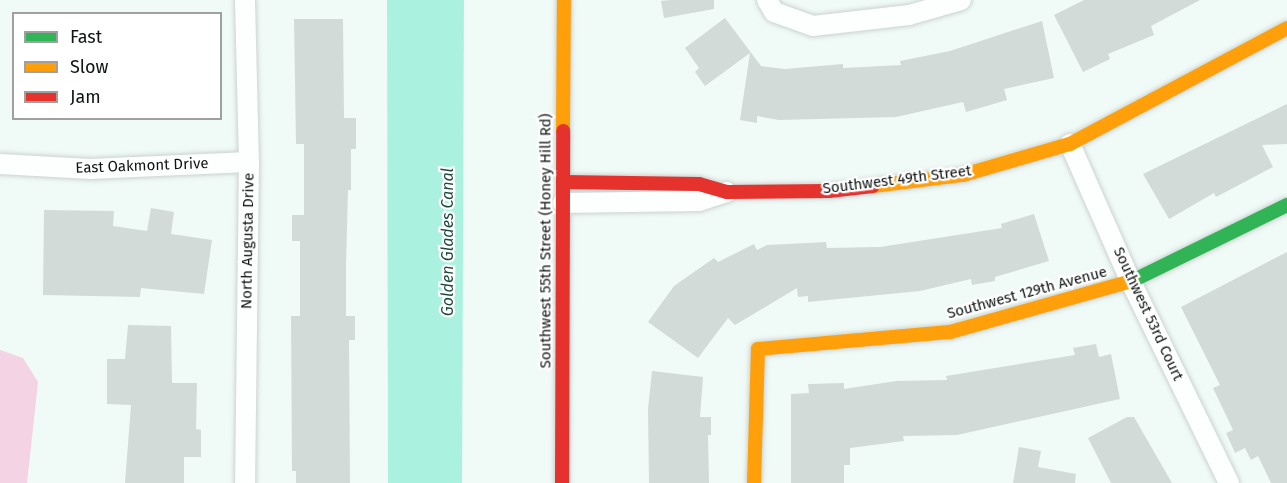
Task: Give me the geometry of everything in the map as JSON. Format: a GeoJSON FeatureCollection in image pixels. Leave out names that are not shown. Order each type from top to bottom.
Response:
{"type":"FeatureCollection","features":[{"type":"Feature","properties":{"kind":"street","name":"North Augusta Drive"},"geometry":{"type":"LineString","coordinates":[[245,0],[249,162],[245,483]]}},
{"type":"Feature","properties":{"kind":"street","name":"Southwest 55th Street (Honey Hill Rd)"},"geometry":{"type":"LineString","coordinates":[[562,483],[564,0]]}},
{"type":"Feature","properties":{"kind":"street"},"geometry":{"type":"LineString","coordinates":[[770,6],[813,26],[909,15],[961,0]]}},
{"type":"Feature","properties":{"kind":"street","name":"Southwest 49th Street"},"geometry":{"type":"LineString","coordinates":[[563,182],[699,184],[727,192],[829,191],[963,175],[1070,144],[1287,27]]}},
{"type":"Feature","properties":{"kind":"street","name":"Southwest 53rd Court"},"geometry":{"type":"LineString","coordinates":[[1070,144],[1131,282],[1229,483]]}},
{"type":"Feature","properties":{"kind":"street","name":"East Oakmont Drive"},"geometry":{"type":"LineString","coordinates":[[0,164],[90,169],[249,162]]}},
{"type":"Feature","properties":{"kind":"street","name":"Southwest 49th Street"},"geometry":{"type":"LineString","coordinates":[[563,203],[699,201],[727,192]]}},
{"type":"Feature","properties":{"kind":"street","name":"Southwest 129th Avenue"},"geometry":{"type":"LineString","coordinates":[[754,483],[758,349],[950,332],[1131,282],[1287,205]]}},
{"type":"Feature","properties":{"kind":"shaded area"},"geometry":{"type":"Polygon","coordinates":[[[0,350],[23,358],[38,382],[27,483],[0,483],[0,350]]]}},
{"type":"Feature","properties":{"kind":"water","name":"Golden Glades Canal"},"geometry":{"type":"Polygon","coordinates":[[[387,0],[464,0],[462,483],[388,483],[387,0]]]}},
{"type":"Feature","properties":{"kind":"building"},"geometry":{"type":"Polygon","coordinates":[[[714,0],[714,9],[664,18],[661,1],[714,0]]]}},
{"type":"Feature","properties":{"kind":"building"},"geometry":{"type":"Polygon","coordinates":[[[1084,0],[1200,0],[1151,26],[1154,35],[1108,54],[1110,59],[1083,72],[1054,15],[1084,0]]]}},
{"type":"Feature","properties":{"kind":"building"},"geometry":{"type":"Polygon","coordinates":[[[725,18],[761,66],[785,69],[843,64],[843,68],[901,65],[900,61],[950,51],[1042,21],[1054,78],[1004,89],[1007,100],[966,112],[963,102],[896,117],[779,120],[757,116],[757,123],[740,120],[750,53],[705,86],[695,72],[699,68],[685,48],[725,18]]]}},
{"type":"Feature","properties":{"kind":"building"},"geometry":{"type":"Polygon","coordinates":[[[294,19],[343,19],[344,118],[356,118],[356,149],[351,149],[351,190],[348,190],[346,266],[346,316],[355,316],[355,340],[349,340],[350,483],[296,483],[296,471],[292,471],[291,316],[300,316],[300,241],[292,241],[292,215],[304,215],[304,144],[296,144],[294,19]]]}},
{"type":"Feature","properties":{"kind":"building"},"geometry":{"type":"Polygon","coordinates":[[[1287,104],[1287,144],[1262,145],[1273,167],[1216,197],[1214,193],[1169,219],[1143,174],[1287,104]]]}},
{"type":"Feature","properties":{"kind":"building"},"geometry":{"type":"Polygon","coordinates":[[[151,208],[174,212],[171,234],[212,240],[204,294],[141,288],[140,297],[43,295],[44,210],[114,211],[113,226],[147,231],[151,208]]]}},
{"type":"Feature","properties":{"kind":"building"},"geometry":{"type":"Polygon","coordinates":[[[1034,214],[1049,261],[995,277],[995,281],[972,285],[971,279],[920,291],[808,302],[808,296],[798,297],[797,288],[735,325],[728,318],[698,358],[648,322],[674,286],[714,258],[718,262],[754,244],[757,250],[767,245],[826,242],[827,248],[880,247],[1002,228],[1001,224],[1034,214]]]}},
{"type":"Feature","properties":{"kind":"building"},"geometry":{"type":"Polygon","coordinates":[[[1287,252],[1287,483],[1271,483],[1258,456],[1251,460],[1245,448],[1235,453],[1226,433],[1233,430],[1213,388],[1220,385],[1181,307],[1287,252]]]}},
{"type":"Feature","properties":{"kind":"building"},"geometry":{"type":"Polygon","coordinates":[[[128,325],[171,326],[172,383],[197,383],[196,429],[201,430],[201,457],[184,457],[184,483],[125,483],[131,405],[107,404],[107,359],[125,359],[128,325]]]}},
{"type":"Feature","properties":{"kind":"building"},"geometry":{"type":"Polygon","coordinates":[[[1096,344],[1099,357],[1111,354],[1120,399],[957,435],[903,436],[904,441],[850,448],[850,465],[844,465],[844,483],[791,483],[791,394],[809,393],[808,384],[844,383],[844,389],[896,381],[947,380],[946,376],[1075,355],[1073,348],[1096,344]]]}},
{"type":"Feature","properties":{"kind":"building"},"geometry":{"type":"Polygon","coordinates":[[[652,371],[703,377],[700,417],[711,417],[711,435],[708,435],[709,483],[649,483],[648,409],[652,371]]]}},
{"type":"Feature","properties":{"kind":"building"},"geometry":{"type":"Polygon","coordinates":[[[1127,417],[1134,417],[1172,483],[1111,483],[1088,438],[1127,417]]]}},
{"type":"Feature","properties":{"kind":"building"},"geometry":{"type":"Polygon","coordinates":[[[1019,447],[1041,451],[1038,467],[1076,474],[1075,483],[1013,483],[1019,447]]]}},
{"type":"Feature","properties":{"kind":"traffic: fast"},"geometry":{"type":"LineString","coordinates":[[1132,281],[1287,205]]}},
{"type":"Feature","properties":{"kind":"traffic: slow"},"geometry":{"type":"LineString","coordinates":[[563,131],[564,0]]}},
{"type":"Feature","properties":{"kind":"traffic: slow"},"geometry":{"type":"LineString","coordinates":[[873,186],[963,175],[1070,144],[1287,28]]}},
{"type":"Feature","properties":{"kind":"traffic: slow"},"geometry":{"type":"LineString","coordinates":[[754,483],[758,349],[950,332],[1132,281]]}},
{"type":"Feature","properties":{"kind":"traffic: jam"},"geometry":{"type":"LineString","coordinates":[[562,483],[563,131]]}},
{"type":"Feature","properties":{"kind":"traffic: jam"},"geometry":{"type":"LineString","coordinates":[[563,182],[699,184],[727,192],[829,191],[873,186]]}}]}
